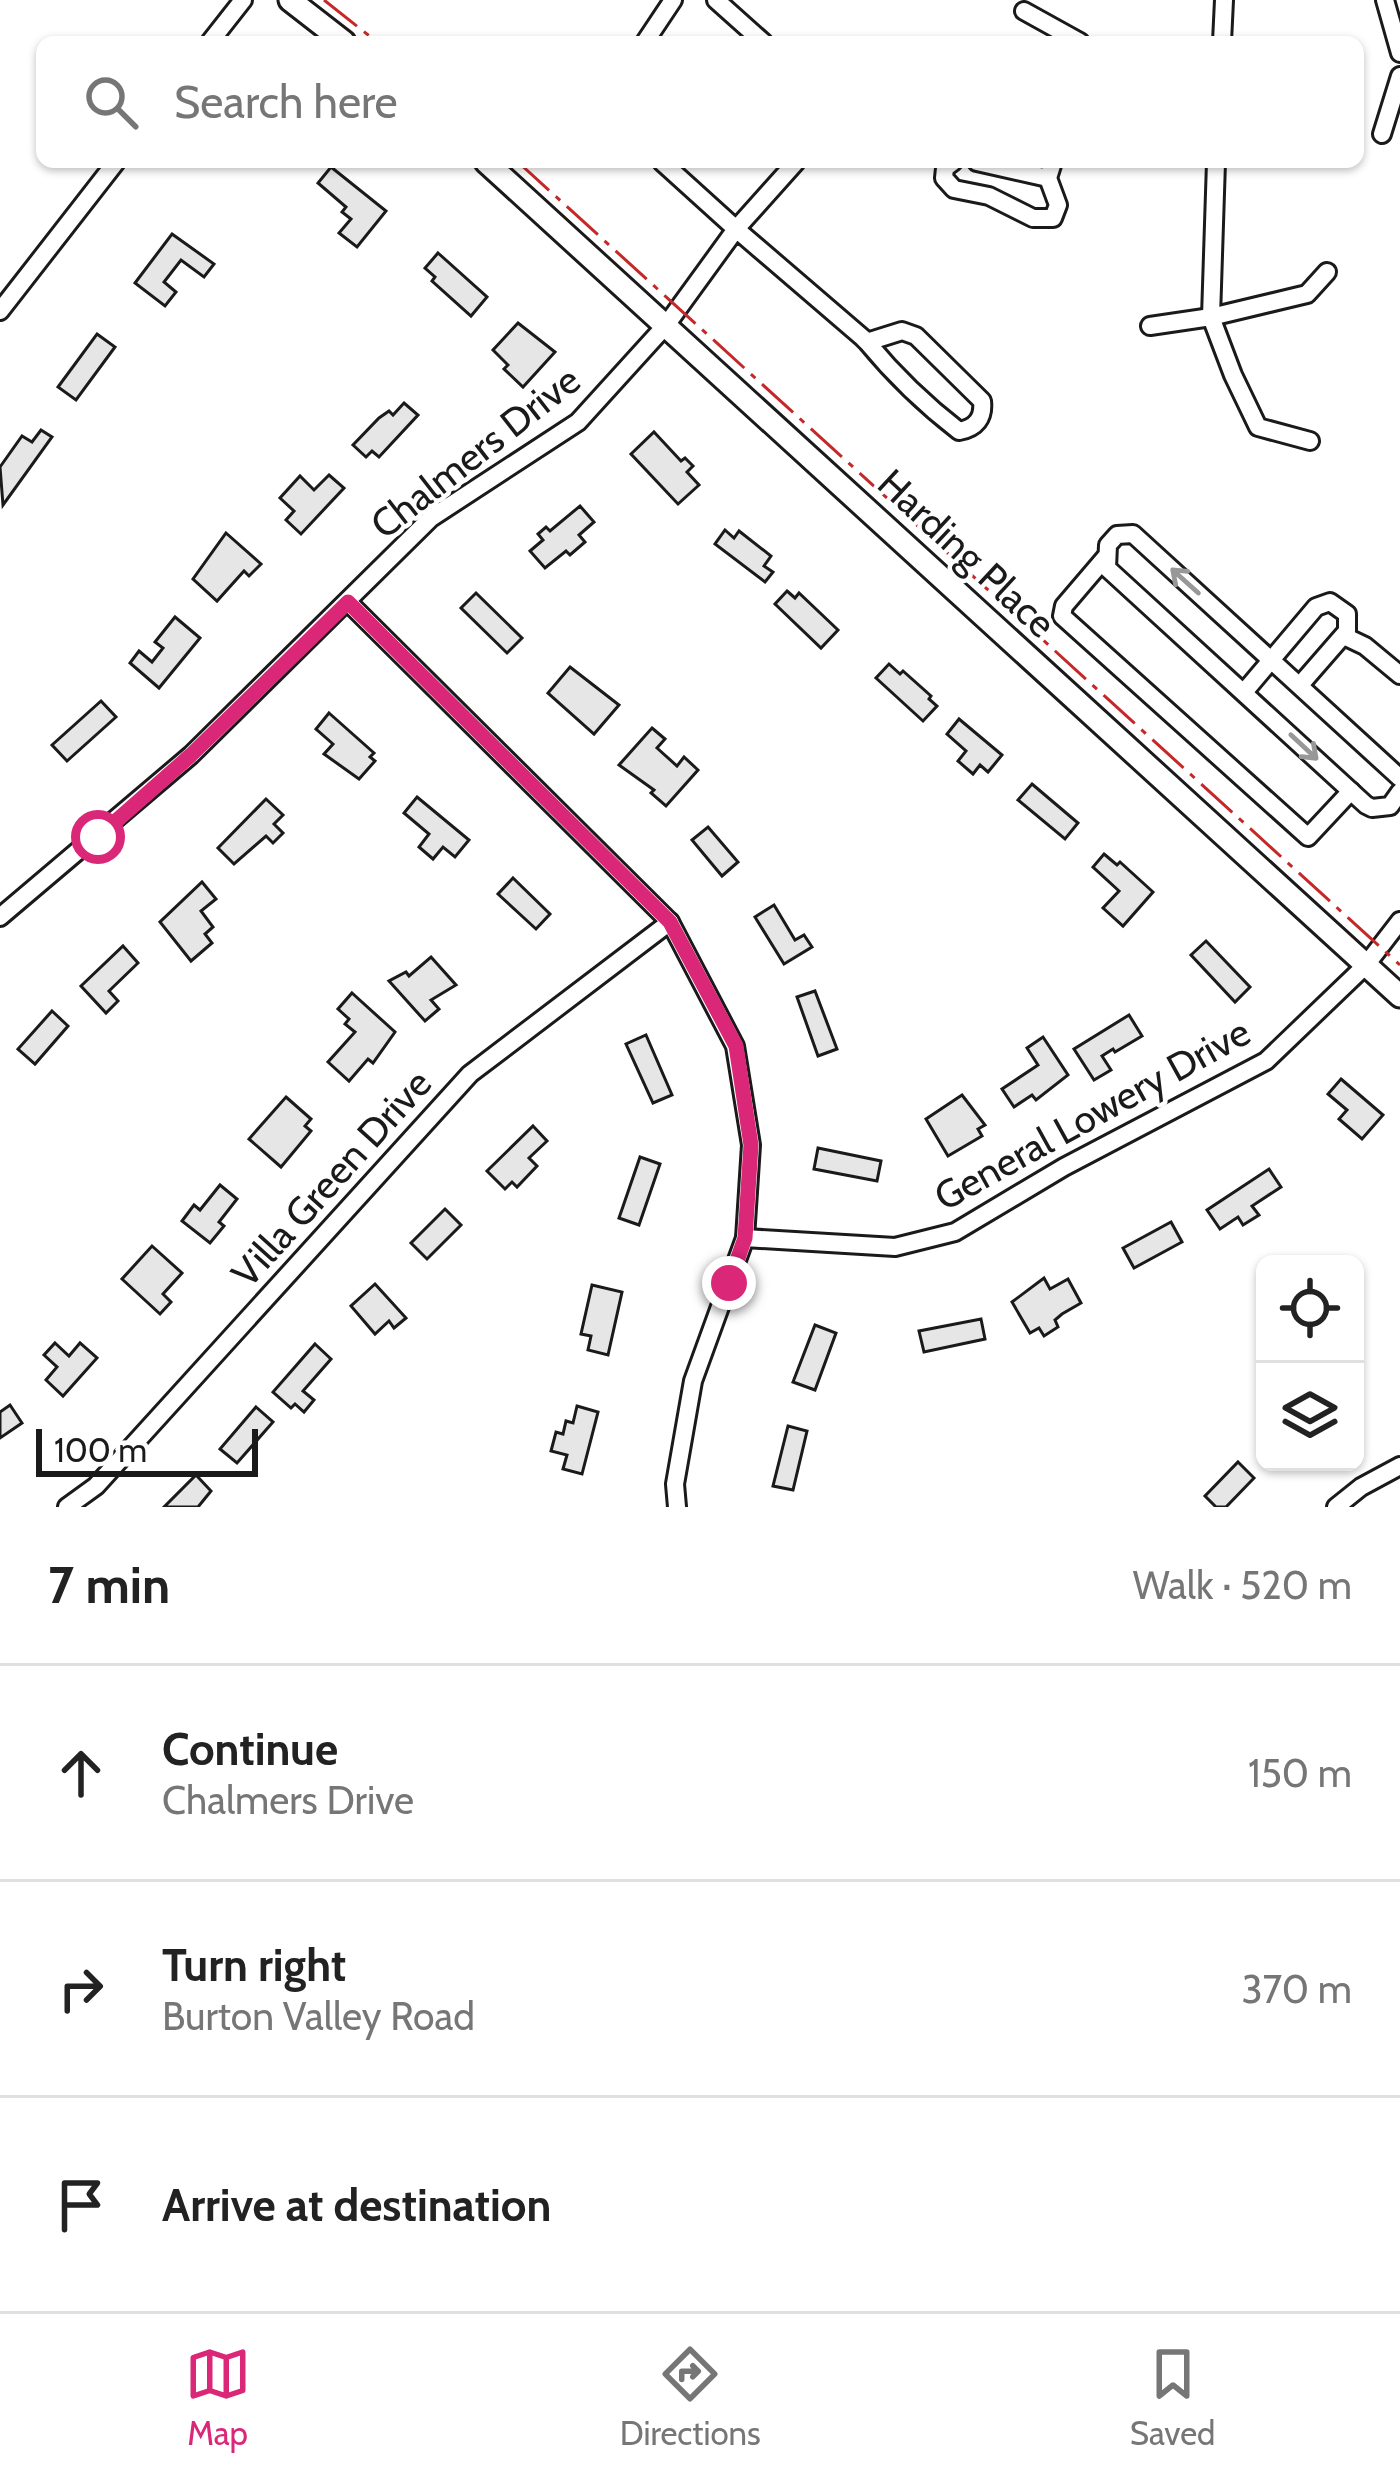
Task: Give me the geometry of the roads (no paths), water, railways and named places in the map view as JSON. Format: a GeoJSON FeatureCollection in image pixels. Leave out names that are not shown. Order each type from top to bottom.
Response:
{"type":"FeatureCollection","features":[{"type":"Feature","properties":{"kind":"main road"},"geometry":{"type":"LineString","coordinates":[[290,0],[336,36]]}},
{"type":"Feature","properties":{"kind":"main road","name":"Harding Place"},"geometry":{"type":"LineString","coordinates":[[493,168],[1400,996]]}},
{"type":"Feature","properties":{"kind":"street"},"geometry":{"type":"LineString","coordinates":[[215,36],[243,0]]}},
{"type":"Feature","properties":{"kind":"street"},"geometry":{"type":"LineString","coordinates":[[649,36],[673,0]]}},
{"type":"Feature","properties":{"kind":"street"},"geometry":{"type":"LineString","coordinates":[[1222,36],[1224,0]]}},
{"type":"Feature","properties":{"kind":"street"},"geometry":{"type":"LineString","coordinates":[[1385,0],[1400,52]]}},
{"type":"Feature","properties":{"kind":"street"},"geometry":{"type":"LineString","coordinates":[[724,3],[758,36]]}},
{"type":"Feature","properties":{"kind":"street"},"geometry":{"type":"LineString","coordinates":[[1024,11],[1069,36]]}},
{"type":"Feature","properties":{"kind":"street"},"geometry":{"type":"LineString","coordinates":[[1382,134],[1400,76]]}},
{"type":"Feature","properties":{"kind":"street"},"geometry":{"type":"LineString","coordinates":[[0,311],[111,168]]}},
{"type":"Feature","properties":{"kind":"street"},"geometry":{"type":"LineString","coordinates":[[669,168],[866,342],[909,390],[959,431],[978,422],[982,401],[916,336],[902,331],[866,342]]}},
{"type":"Feature","properties":{"kind":"street","name":"Chalmers Drive"},"geometry":{"type":"LineString","coordinates":[[0,917],[191,755],[431,518],[578,422],[668,324],[736,229],[791,168]]}},
{"type":"Feature","properties":{"kind":"street"},"geometry":{"type":"LineString","coordinates":[[945,168],[944,178],[954,189],[989,196],[1037,220],[1053,218],[1058,205],[1051,170]]}},
{"type":"Feature","properties":{"kind":"street"},"geometry":{"type":"LineString","coordinates":[[1216,168],[1211,317],[1258,428],[1310,441]]}},
{"type":"Feature","properties":{"kind":"street"},"geometry":{"type":"LineString","coordinates":[[1150,326],[1306,294],[1327,272]]}},
{"type":"Feature","properties":{"kind":"street"},"geometry":{"type":"LineString","coordinates":[[1399,798],[1390,806],[1372,808],[1351,791],[1107,568],[1108,545],[1117,536],[1133,534],[1400,778]]}},
{"type":"Feature","properties":{"kind":"street"},"geometry":{"type":"LineString","coordinates":[[1105,558],[1064,606],[1062,616],[1307,838],[1351,791]]}},
{"type":"Feature","properties":{"kind":"street"},"geometry":{"type":"LineString","coordinates":[[348,602],[670,922],[736,1046],[751,1145],[745,1238],[693,1381],[675,1484],[677,1507]]}},
{"type":"Feature","properties":{"kind":"street"},"geometry":{"type":"LineString","coordinates":[[1245,691],[1322,603],[1330,602],[1347,614],[1349,623],[1344,636],[1300,685]]}},
{"type":"Feature","properties":{"kind":"street"},"geometry":{"type":"LineString","coordinates":[[1344,636],[1365,646],[1400,675]]}},
{"type":"Feature","properties":{"kind":"street","name":"General Lowery Drive"},"geometry":{"type":"LineString","coordinates":[[745,1238],[895,1247],[955,1232],[1064,1167],[1266,1060],[1366,965],[1400,921]]}},
{"type":"Feature","properties":{"kind":"street","name":"Villa Green Drive"},"geometry":{"type":"LineString","coordinates":[[67,1507],[96,1486],[470,1074],[670,922]]}},
{"type":"Feature","properties":{"kind":"street"},"geometry":{"type":"LineString","coordinates":[[1336,1507],[1400,1466]]}}]}
